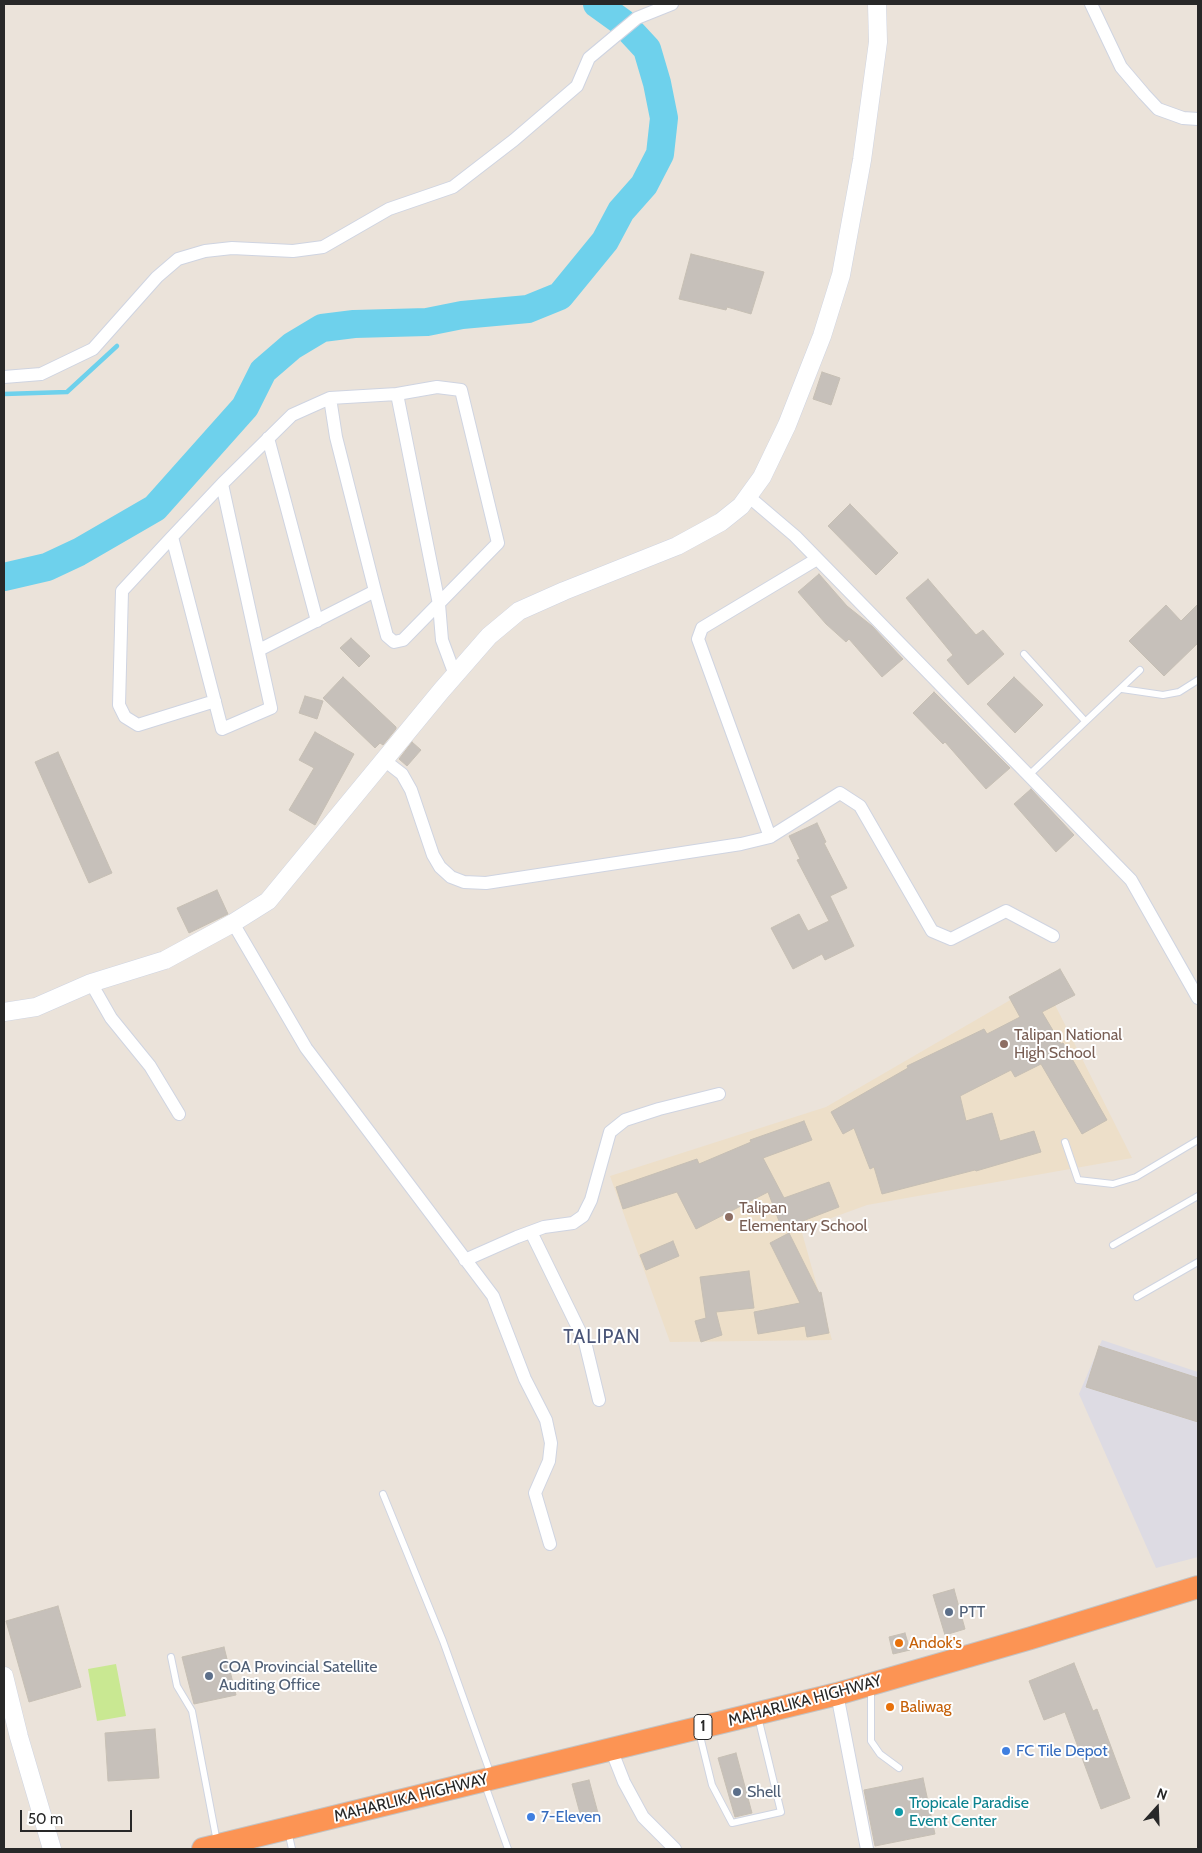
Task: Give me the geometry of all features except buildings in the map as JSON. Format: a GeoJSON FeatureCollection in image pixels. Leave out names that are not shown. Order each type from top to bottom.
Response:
{"type":"FeatureCollection","features":[{"type":"Feature","properties":{"kind":"highway","name":"MAHARLIKA HIGHWAY"},"geometry":{"type":"LineString","coordinates":[[210,1847],[837,1694],[1198,1588]]}},
{"type":"Feature","properties":{"kind":"street"},"geometry":{"type":"LineString","coordinates":[[4,377],[41,374],[93,348],[156,277],[178,259],[205,251],[232,248],[292,252],[323,247],[389,209],[453,187],[514,140],[577,86],[588,58],[637,18],[672,4]]}},
{"type":"Feature","properties":{"kind":"street"},"geometry":{"type":"LineString","coordinates":[[4,1012],[36,1007],[91,983],[165,960],[233,923],[268,901],[455,675],[489,636],[518,611],[677,546],[721,522],[741,506],[762,478],[787,424],[822,336],[841,275],[862,160],[878,42],[877,4]]}},
{"type":"Feature","properties":{"kind":"street"},"geometry":{"type":"LineString","coordinates":[[1091,4],[1121,67],[1144,94],[1158,109],[1184,118],[1198,119]]}},
{"type":"Feature","properties":{"kind":"street"},"geometry":{"type":"LineString","coordinates":[[215,702],[138,724],[125,717],[119,705],[122,590],[222,484],[292,414],[330,398],[397,394],[437,387],[461,390],[498,543],[403,640],[394,642],[387,636],[336,438],[330,398]]}},
{"type":"Feature","properties":{"kind":"street"},"geometry":{"type":"LineString","coordinates":[[397,394],[439,604],[442,640],[455,675]]}},
{"type":"Feature","properties":{"kind":"street"},"geometry":{"type":"LineString","coordinates":[[268,438],[317,621]]}},
{"type":"Feature","properties":{"kind":"street"},"geometry":{"type":"LineString","coordinates":[[172,537],[222,729],[271,708],[222,484]]}},
{"type":"Feature","properties":{"kind":"street"},"geometry":{"type":"LineString","coordinates":[[748,496],[795,536],[818,559],[1131,880],[1198,998]]}},
{"type":"Feature","properties":{"kind":"street"},"geometry":{"type":"LineString","coordinates":[[770,837],[698,639],[702,628],[818,559]]}},
{"type":"Feature","properties":{"kind":"street"},"geometry":{"type":"LineString","coordinates":[[258,650],[375,591]]}},
{"type":"Feature","properties":{"kind":"street"},"geometry":{"type":"LineString","coordinates":[[384,760],[402,774],[411,790],[433,855],[440,866],[451,877],[464,882],[486,884],[741,844],[770,837],[840,794],[860,806],[932,931],[951,938],[1006,911],[1053,936]]}},
{"type":"Feature","properties":{"kind":"street"},"geometry":{"type":"LineString","coordinates":[[233,923],[306,1048],[493,1296],[525,1379],[546,1420],[551,1443],[549,1462],[535,1493],[550,1544]]}},
{"type":"Feature","properties":{"kind":"street"},"geometry":{"type":"LineString","coordinates":[[91,983],[110,1018],[150,1066],[179,1114]]}},
{"type":"Feature","properties":{"kind":"street"},"geometry":{"type":"LineString","coordinates":[[465,1260],[544,1227],[573,1223],[583,1216],[591,1200],[610,1132],[626,1120],[659,1108],[719,1094]]}},
{"type":"Feature","properties":{"kind":"street"},"geometry":{"type":"LineString","coordinates":[[532,1232],[585,1342],[599,1400]]}},
{"type":"Feature","properties":{"kind":"street"},"geometry":{"type":"LineString","coordinates":[[4,1676],[19,1737],[52,1849]]}},
{"type":"Feature","properties":{"kind":"street"},"geometry":{"type":"LineString","coordinates":[[837,1694],[868,1849]]}},
{"type":"Feature","properties":{"kind":"street"},"geometry":{"type":"LineString","coordinates":[[611,1749],[624,1782],[643,1817],[675,1849]]}},
{"type":"Feature","properties":{"kind":"lane"},"geometry":{"type":"LineString","coordinates":[[1024,654],[1085,721]]}},
{"type":"Feature","properties":{"kind":"lane"},"geometry":{"type":"LineString","coordinates":[[1029,775],[1140,670]]}},
{"type":"Feature","properties":{"kind":"lane"},"geometry":{"type":"LineString","coordinates":[[1122,689],[1163,695],[1179,692],[1198,680]]}},
{"type":"Feature","properties":{"kind":"lane"},"geometry":{"type":"LineString","coordinates":[[1065,1142],[1078,1180],[1114,1184],[1136,1177],[1198,1140]]}},
{"type":"Feature","properties":{"kind":"lane"},"geometry":{"type":"LineString","coordinates":[[1113,1245],[1198,1196]]}},
{"type":"Feature","properties":{"kind":"lane"},"geometry":{"type":"LineString","coordinates":[[1137,1297],[1198,1262]]}},
{"type":"Feature","properties":{"kind":"lane"},"geometry":{"type":"LineString","coordinates":[[383,1494],[443,1642],[488,1779],[508,1849]]}},
{"type":"Feature","properties":{"kind":"lane"},"geometry":{"type":"LineString","coordinates":[[171,1657],[177,1686],[192,1711],[210,1847]]}},
{"type":"Feature","properties":{"kind":"lane"},"geometry":{"type":"LineString","coordinates":[[871,1684],[871,1741],[880,1754],[899,1768]]}},
{"type":"Feature","properties":{"kind":"lane"},"geometry":{"type":"LineString","coordinates":[[698,1728],[712,1785],[732,1823],[781,1812],[757,1714]]}},
{"type":"Feature","properties":{"kind":"lane"},"geometry":{"type":"LineString","coordinates":[[288,1828],[292,1849]]}},
{"type":"Feature","properties":{"kind":"shaded area"},"geometry":{"type":"Polygon","coordinates":[[[1043,981],[1132,1158],[867,1205],[801,1229],[832,1340],[670,1342],[610,1176],[826,1107],[1043,981]]]}},
{"type":"Feature","properties":{"kind":"shaded area"},"geometry":{"type":"Polygon","coordinates":[[[1102,1340],[1198,1372],[1198,1557],[1156,1568],[1079,1394],[1102,1340]]]}},
{"type":"Feature","properties":{"kind":"green space"},"geometry":{"type":"Polygon","coordinates":[[[116,1664],[126,1716],[97,1721],[88,1669],[116,1664]]]}},
{"type":"Feature","properties":{"kind":"waterway"},"geometry":{"type":"LineString","coordinates":[[4,577],[47,567],[79,552],[155,508],[245,407],[263,371],[292,346],[322,328],[354,324],[427,322],[462,315],[528,309],[560,296],[605,241],[621,211],[644,185],[660,154],[664,118],[657,83],[647,49],[622,22],[597,4]]}},
{"type":"Feature","properties":{"kind":"waterway"},"geometry":{"type":"LineString","coordinates":[[4,394],[67,392],[117,346]]}},
{"type":"Feature","properties":{"kind":"place","name":"Talipan National High School"},"geometry":{"type":"Point","coordinates":[1004,1044]}},
{"type":"Feature","properties":{"kind":"place","name":"Talipan Elementary School"},"geometry":{"type":"Point","coordinates":[729,1217]}},
{"type":"Feature","properties":{"kind":"place","name":"PTT"},"geometry":{"type":"Point","coordinates":[949,1612]}},
{"type":"Feature","properties":{"kind":"place","name":"Andok's"},"geometry":{"type":"Point","coordinates":[899,1643]}},
{"type":"Feature","properties":{"kind":"place","name":"COA Provincial Satellite Auditing Office"},"geometry":{"type":"Point","coordinates":[209,1676]}},
{"type":"Feature","properties":{"kind":"place","name":"Baliwag"},"geometry":{"type":"Point","coordinates":[890,1707]}},
{"type":"Feature","properties":{"kind":"place","name":"FC Tile Depot"},"geometry":{"type":"Point","coordinates":[1006,1751]}},
{"type":"Feature","properties":{"kind":"place","name":"Shell"},"geometry":{"type":"Point","coordinates":[737,1792]}},
{"type":"Feature","properties":{"kind":"place","name":"Tropicale Paradise Event Center"},"geometry":{"type":"Point","coordinates":[899,1812]}},
{"type":"Feature","properties":{"kind":"place","name":"7-Eleven"},"geometry":{"type":"Point","coordinates":[531,1817]}},
{"type":"Feature","properties":{"kind":"district","name":"TALIPAN"},"geometry":{"type":"Point","coordinates":[602,1337]}}]}
